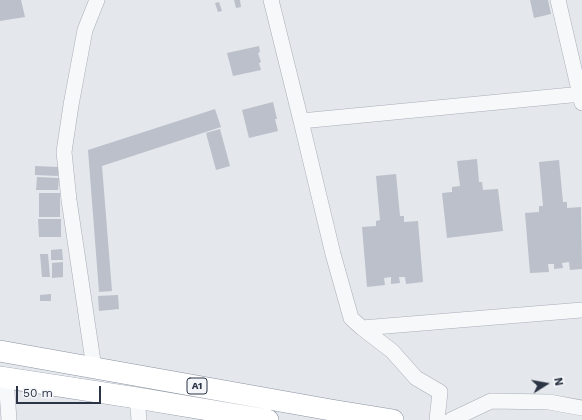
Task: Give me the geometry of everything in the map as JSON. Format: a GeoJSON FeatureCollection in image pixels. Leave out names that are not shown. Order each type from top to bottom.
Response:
{"type":"FeatureCollection","features":[{"type":"Feature","properties":{"kind":"highway","name":"A1"},"geometry":{"type":"LineString","coordinates":[[0,351],[393,420]]}},
{"type":"Feature","properties":{"kind":"highway","name":"A1"},"geometry":{"type":"LineString","coordinates":[[3,377],[268,420]]}},
{"type":"Feature","properties":{"kind":"street"},"geometry":{"type":"LineString","coordinates":[[94,368],[68,200],[64,152],[85,30],[97,0]]}},
{"type":"Feature","properties":{"kind":"street"},"geometry":{"type":"LineString","coordinates":[[272,0],[333,254],[350,318],[392,351],[416,378],[440,392],[437,420]]}},
{"type":"Feature","properties":{"kind":"street"},"geometry":{"type":"LineString","coordinates":[[301,121],[581,97],[558,0]]}},
{"type":"Feature","properties":{"kind":"street"},"geometry":{"type":"LineString","coordinates":[[362,328],[582,310]]}},
{"type":"Feature","properties":{"kind":"street"},"geometry":{"type":"LineString","coordinates":[[3,377],[9,420]]}},
{"type":"Feature","properties":{"kind":"street"},"geometry":{"type":"LineString","coordinates":[[137,398],[139,420]]}},
{"type":"Feature","properties":{"kind":"street"},"geometry":{"type":"LineString","coordinates":[[451,420],[491,401],[549,402],[582,408]]}},
{"type":"Feature","properties":{"kind":"building"},"geometry":{"type":"Polygon","coordinates":[[[0,0],[21,0],[25,17],[0,21],[0,0]]]}},
{"type":"Feature","properties":{"kind":"building"},"geometry":{"type":"Polygon","coordinates":[[[234,0],[240,0],[241,7],[236,8],[234,0]]]}},
{"type":"Feature","properties":{"kind":"building"},"geometry":{"type":"Polygon","coordinates":[[[530,0],[548,0],[551,14],[534,18],[530,0]]]}},
{"type":"Feature","properties":{"kind":"building"},"geometry":{"type":"Polygon","coordinates":[[[219,2],[222,11],[218,12],[215,3],[219,2]]]}},
{"type":"Feature","properties":{"kind":"building"},"geometry":{"type":"Polygon","coordinates":[[[259,46],[260,52],[258,53],[261,62],[259,63],[261,70],[233,76],[227,53],[259,46]]]}},
{"type":"Feature","properties":{"kind":"building"},"geometry":{"type":"Polygon","coordinates":[[[273,102],[278,131],[249,138],[242,110],[273,102]]]}},
{"type":"Feature","properties":{"kind":"building"},"geometry":{"type":"Polygon","coordinates":[[[215,109],[221,127],[102,166],[112,291],[99,292],[88,150],[215,109]]]}},
{"type":"Feature","properties":{"kind":"building"},"geometry":{"type":"Polygon","coordinates":[[[220,129],[230,166],[216,170],[206,133],[220,129]]]}},
{"type":"Feature","properties":{"kind":"building"},"geometry":{"type":"Polygon","coordinates":[[[477,159],[479,182],[482,182],[483,190],[498,189],[503,231],[447,238],[442,193],[452,192],[452,187],[460,186],[457,161],[477,159]]]}},
{"type":"Feature","properties":{"kind":"building"},"geometry":{"type":"Polygon","coordinates":[[[559,160],[563,202],[567,202],[567,208],[581,207],[582,269],[570,270],[569,262],[562,263],[563,268],[554,269],[554,264],[548,264],[549,272],[530,273],[525,213],[539,212],[539,206],[543,206],[539,162],[559,160]]]}},
{"type":"Feature","properties":{"kind":"building"},"geometry":{"type":"Polygon","coordinates":[[[35,166],[58,167],[58,176],[35,175],[35,166]]]}},
{"type":"Feature","properties":{"kind":"building"},"geometry":{"type":"Polygon","coordinates":[[[396,174],[400,216],[404,216],[404,222],[418,221],[423,282],[406,284],[405,277],[399,277],[400,283],[391,284],[391,277],[384,278],[385,285],[367,287],[362,227],[376,226],[376,221],[380,220],[376,176],[396,174]]]}},
{"type":"Feature","properties":{"kind":"building"},"geometry":{"type":"Polygon","coordinates":[[[37,177],[59,178],[58,190],[36,190],[37,177]]]}},
{"type":"Feature","properties":{"kind":"building"},"geometry":{"type":"Polygon","coordinates":[[[39,193],[60,193],[60,217],[39,217],[39,193]]]}},
{"type":"Feature","properties":{"kind":"building"},"geometry":{"type":"Polygon","coordinates":[[[38,219],[61,219],[61,237],[39,237],[38,219]]]}},
{"type":"Feature","properties":{"kind":"building"},"geometry":{"type":"Polygon","coordinates":[[[62,249],[63,260],[51,260],[51,250],[62,249]]]}},
{"type":"Feature","properties":{"kind":"building"},"geometry":{"type":"Polygon","coordinates":[[[40,254],[48,254],[50,277],[42,277],[40,254]]]}},
{"type":"Feature","properties":{"kind":"building"},"geometry":{"type":"Polygon","coordinates":[[[63,262],[63,277],[52,278],[52,263],[63,262]]]}},
{"type":"Feature","properties":{"kind":"building"},"geometry":{"type":"Polygon","coordinates":[[[51,294],[51,301],[40,301],[40,295],[51,294]]]}},
{"type":"Feature","properties":{"kind":"building"},"geometry":{"type":"Polygon","coordinates":[[[118,295],[119,309],[99,311],[98,296],[118,295]]]}}]}
